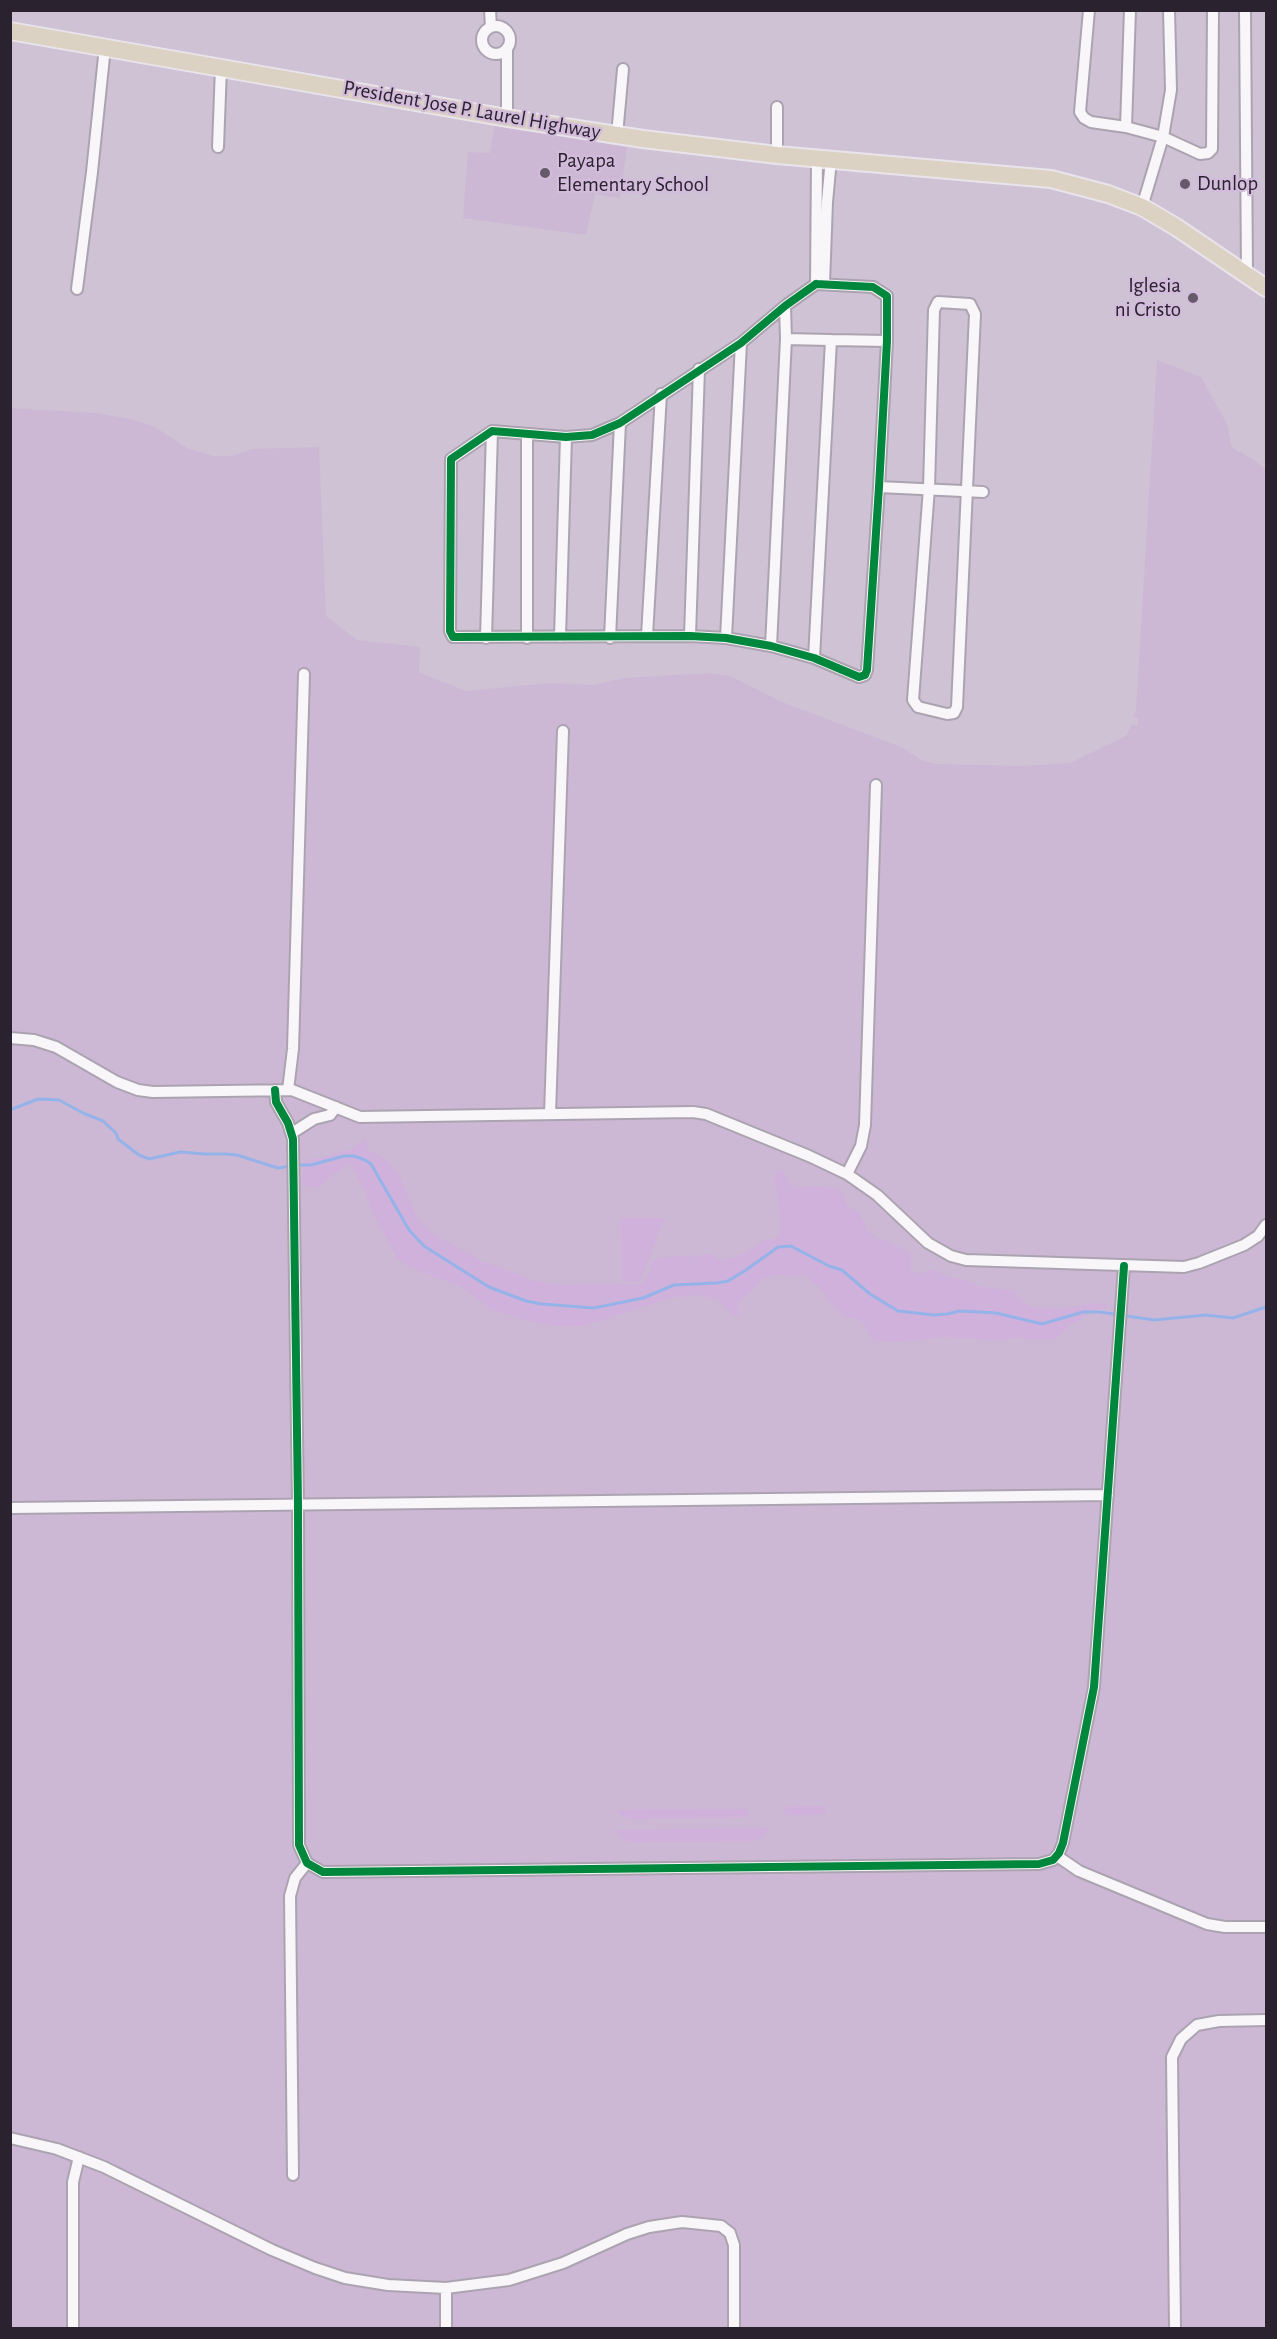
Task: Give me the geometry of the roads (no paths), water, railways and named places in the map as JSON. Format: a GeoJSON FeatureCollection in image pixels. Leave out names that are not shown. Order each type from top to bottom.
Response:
{"type":"FeatureCollection","features":[{"type":"Feature","properties":{"kind":"highway","name":"President Jose P. Laurel Highway"},"geometry":{"type":"LineString","coordinates":[[10,31],[507,118],[617,135],[777,155],[1051,179],[1108,194],[1142,207],[1266,288]]}},
{"type":"Feature","properties":{"kind":"street"},"geometry":{"type":"LineString","coordinates":[[490,10],[490,27],[483,36],[483,45],[490,52],[500,53],[507,48]]}},
{"type":"Feature","properties":{"kind":"street"},"geometry":{"type":"LineString","coordinates":[[1089,10],[1080,112],[1084,118],[1091,122],[1126,127],[1163,137],[1200,154],[1208,153],[1212,149],[1213,10]]}},
{"type":"Feature","properties":{"kind":"street"},"geometry":{"type":"LineString","coordinates":[[1126,127],[1130,10]]}},
{"type":"Feature","properties":{"kind":"street"},"geometry":{"type":"LineString","coordinates":[[1142,207],[1163,137],[1171,90],[1169,10]]}},
{"type":"Feature","properties":{"kind":"street"},"geometry":{"type":"LineString","coordinates":[[1245,10],[1247,274]]}},
{"type":"Feature","properties":{"kind":"street"},"geometry":{"type":"LineString","coordinates":[[490,27],[500,26],[507,31],[510,39],[507,48],[507,118]]}},
{"type":"Feature","properties":{"kind":"street"},"geometry":{"type":"LineString","coordinates":[[77,289],[105,47]]}},
{"type":"Feature","properties":{"kind":"street"},"geometry":{"type":"LineString","coordinates":[[218,147],[221,67]]}},
{"type":"Feature","properties":{"kind":"street"},"geometry":{"type":"LineString","coordinates":[[617,135],[623,69]]}},
{"type":"Feature","properties":{"kind":"street"},"geometry":{"type":"LineString","coordinates":[[777,107],[777,155]]}},
{"type":"Feature","properties":{"kind":"street"},"geometry":{"type":"LineString","coordinates":[[820,284],[824,158]]}},
{"type":"Feature","properties":{"kind":"street"},"geometry":{"type":"LineString","coordinates":[[820,284],[873,287],[887,296],[887,341],[879,487],[865,675],[859,677],[814,658],[771,646],[726,638],[647,636],[456,638],[450,631],[451,459],[492,430],[566,437],[592,435],[620,423],[741,343],[785,306],[820,284]]}},
{"type":"Feature","properties":{"kind":"street"},"geometry":{"type":"LineString","coordinates":[[938,302],[970,304],[975,314],[967,491],[957,707],[954,712],[947,714],[918,707],[913,700],[929,488],[934,310],[938,302]]}},
{"type":"Feature","properties":{"kind":"street"},"geometry":{"type":"LineString","coordinates":[[771,646],[786,339],[785,306]]}},
{"type":"Feature","properties":{"kind":"street"},"geometry":{"type":"LineString","coordinates":[[786,339],[887,341]]}},
{"type":"Feature","properties":{"kind":"street"},"geometry":{"type":"LineString","coordinates":[[814,658],[831,340]]}},
{"type":"Feature","properties":{"kind":"street"},"geometry":{"type":"LineString","coordinates":[[726,638],[741,343]]}},
{"type":"Feature","properties":{"kind":"street"},"geometry":{"type":"LineString","coordinates":[[690,636],[699,369]]}},
{"type":"Feature","properties":{"kind":"street"},"geometry":{"type":"LineString","coordinates":[[647,636],[661,394]]}},
{"type":"Feature","properties":{"kind":"street"},"geometry":{"type":"LineString","coordinates":[[610,638],[620,423]]}},
{"type":"Feature","properties":{"kind":"street"},"geometry":{"type":"LineString","coordinates":[[486,638],[492,430]]}},
{"type":"Feature","properties":{"kind":"street"},"geometry":{"type":"LineString","coordinates":[[527,434],[527,638]]}},
{"type":"Feature","properties":{"kind":"street"},"geometry":{"type":"LineString","coordinates":[[560,637],[566,437]]}},
{"type":"Feature","properties":{"kind":"street"},"geometry":{"type":"LineString","coordinates":[[879,487],[983,492]]}},
{"type":"Feature","properties":{"kind":"street"},"geometry":{"type":"LineString","coordinates":[[288,1090],[293,1049],[304,674]]}},
{"type":"Feature","properties":{"kind":"street"},"geometry":{"type":"LineString","coordinates":[[550,1114],[562,731]]}},
{"type":"Feature","properties":{"kind":"street"},"geometry":{"type":"LineString","coordinates":[[847,1174],[861,1146],[865,1125],[876,785]]}},
{"type":"Feature","properties":{"kind":"street"},"geometry":{"type":"LineString","coordinates":[[10,1038],[50,1044],[121,1084],[147,1092],[288,1090],[304,1093],[351,1115],[366,1117],[706,1114],[847,1174],[877,1195],[928,1243],[951,1256],[984,1262],[1180,1267],[1194,1265],[1244,1245],[1265,1230]]}},
{"type":"Feature","properties":{"kind":"street"},"geometry":{"type":"LineString","coordinates":[[274,1090],[276,1102],[292,1133],[293,1153],[299,1845],[306,1863],[315,1869],[327,1872],[1039,1864],[1050,1862],[1057,1856],[1064,1840],[1093,1694],[1124,1266]]}},
{"type":"Feature","properties":{"kind":"street"},"geometry":{"type":"LineString","coordinates":[[292,1133],[314,1119],[330,1115],[336,1107]]}},
{"type":"Feature","properties":{"kind":"street"},"geometry":{"type":"LineString","coordinates":[[10,1508],[1108,1495]]}},
{"type":"Feature","properties":{"kind":"street"},"geometry":{"type":"LineString","coordinates":[[1057,1856],[1079,1871],[1207,1924],[1225,1927],[1266,1927]]}},
{"type":"Feature","properties":{"kind":"street"},"geometry":{"type":"LineString","coordinates":[[293,2175],[290,1896],[293,1882],[306,1863]]}},
{"type":"Feature","properties":{"kind":"street"},"geometry":{"type":"LineString","coordinates":[[1175,2328],[1172,2057],[1181,2039],[1197,2025],[1219,2021],[1266,2020]]}},
{"type":"Feature","properties":{"kind":"street"},"geometry":{"type":"LineString","coordinates":[[10,2138],[45,2145],[133,2180],[272,2250],[315,2268],[359,2281],[408,2288],[446,2288],[531,2275],[627,2234],[649,2227],[673,2223],[704,2223],[724,2227],[732,2238],[734,2255],[734,2328]]}},
{"type":"Feature","properties":{"kind":"street"},"geometry":{"type":"LineString","coordinates":[[73,2328],[73,2182],[79,2157]]}},
{"type":"Feature","properties":{"kind":"street"},"geometry":{"type":"LineString","coordinates":[[446,2288],[446,2328]]}},
{"type":"Feature","properties":{"kind":"waterway"},"geometry":{"type":"LineString","coordinates":[[10,1110],[38,1099],[59,1100],[103,1121],[116,1133],[118,1139],[139,1155],[149,1159],[180,1152],[225,1154],[237,1155],[278,1168],[291,1166]]}},
{"type":"Feature","properties":{"kind":"waterway"},"geometry":{"type":"LineString","coordinates":[[297,1165],[311,1165],[344,1156],[354,1156],[365,1160],[371,1164],[409,1230],[424,1246],[489,1287],[526,1301],[541,1304],[594,1308],[643,1298],[674,1285],[728,1281],[778,1247],[791,1246],[829,1266],[842,1270],[870,1294],[898,1311],[934,1315],[960,1311],[996,1313],[1042,1324],[1083,1312],[1100,1312],[1154,1320],[1206,1315],[1233,1318],[1266,1307]]}},
{"type":"Feature","properties":{"kind":"place","name":"Payapa Elementary School"},"geometry":{"type":"Point","coordinates":[545,173]}},
{"type":"Feature","properties":{"kind":"place","name":"Dunlop"},"geometry":{"type":"Point","coordinates":[1185,184]}},
{"type":"Feature","properties":{"kind":"place","name":"Iglesia ni Cristo"},"geometry":{"type":"Point","coordinates":[1193,298]}}]}
